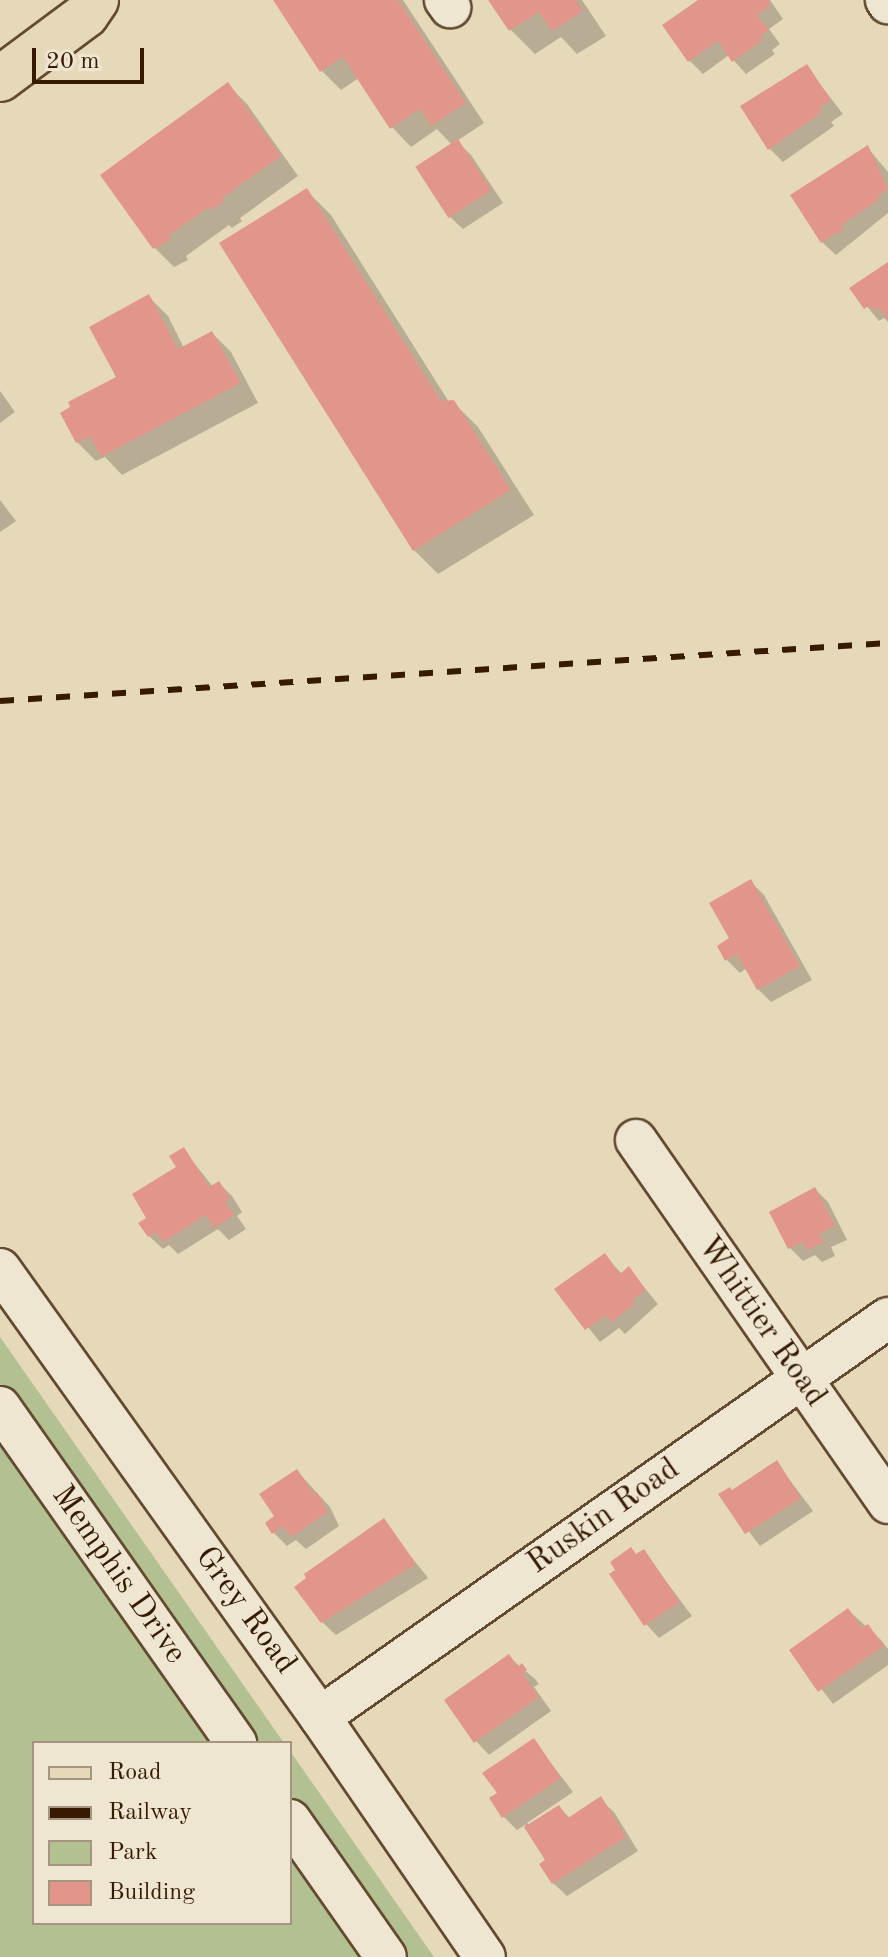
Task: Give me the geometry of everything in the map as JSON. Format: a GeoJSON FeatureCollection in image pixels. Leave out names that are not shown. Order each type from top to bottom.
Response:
{"type":"FeatureCollection","features":[{"type":"Feature","properties":{"kind":"main road"},"geometry":{"type":"LineString","coordinates":[[0,79],[86,15],[96,0]]}},
{"type":"Feature","properties":{"kind":"street","name":"Whittier Road"},"geometry":{"type":"LineString","coordinates":[[636,1140],[888,1503]]}},
{"type":"Feature","properties":{"kind":"street","name":"Grey Road"},"geometry":{"type":"LineString","coordinates":[[0,1269],[320,1717],[485,1957]]}},
{"type":"Feature","properties":{"kind":"street","name":"Ruskin Road"},"geometry":{"type":"LineString","coordinates":[[320,1717],[888,1318]]}},
{"type":"Feature","properties":{"kind":"street","name":"Memphis Drive"},"geometry":{"type":"LineString","coordinates":[[0,1407],[235,1741]]}},
{"type":"Feature","properties":{"kind":"street"},"geometry":{"type":"LineString","coordinates":[[292,1823],[386,1957]]}},
{"type":"Feature","properties":{"kind":"green space"},"geometry":{"type":"Polygon","coordinates":[[[0,1337],[283,1741],[32,1741],[32,1925],[292,1925],[292,1754],[434,1957],[0,1957],[0,1337]]]}},
{"type":"Feature","properties":{"kind":"building"},"geometry":{"type":"Polygon","coordinates":[[[273,0],[398,0],[466,103],[431,126],[420,109],[390,129],[343,57],[320,72],[273,0]]]}},
{"type":"Feature","properties":{"kind":"building"},"geometry":{"type":"Polygon","coordinates":[[[488,0],[576,0],[583,11],[552,31],[539,12],[509,31],[488,0]]]}},
{"type":"Feature","properties":{"kind":"building"},"geometry":{"type":"Polygon","coordinates":[[[698,0],[768,0],[771,5],[757,15],[769,30],[760,36],[763,40],[732,62],[718,41],[688,62],[662,25],[698,0]]]}},
{"type":"Feature","properties":{"kind":"building"},"geometry":{"type":"Polygon","coordinates":[[[807,64],[831,100],[819,108],[822,112],[768,150],[740,106],[807,64]]]}},
{"type":"Feature","properties":{"kind":"building"},"geometry":{"type":"Polygon","coordinates":[[[228,82],[281,156],[222,198],[225,201],[211,210],[209,207],[168,236],[171,240],[153,249],[100,175],[228,82]]]}},
{"type":"Feature","properties":{"kind":"building"},"geometry":{"type":"Polygon","coordinates":[[[458,139],[491,190],[448,218],[415,167],[458,139]]]}},
{"type":"Feature","properties":{"kind":"building"},"geometry":{"type":"Polygon","coordinates":[[[868,145],[888,189],[877,196],[880,199],[841,225],[844,229],[821,243],[790,195],[868,145]]]}},
{"type":"Feature","properties":{"kind":"building"},"geometry":{"type":"Polygon","coordinates":[[[307,188],[441,401],[454,400],[511,490],[413,551],[219,243],[307,188]]]}},
{"type":"Feature","properties":{"kind":"building"},"geometry":{"type":"Polygon","coordinates":[[[888,262],[888,320],[879,308],[874,311],[870,305],[864,309],[849,288],[888,262]]]}},
{"type":"Feature","properties":{"kind":"building"},"geometry":{"type":"Polygon","coordinates":[[[149,294],[178,349],[212,331],[241,383],[101,457],[90,436],[76,443],[60,413],[70,407],[68,402],[116,377],[89,327],[149,294]]]}},
{"type":"Feature","properties":{"kind":"building"},"geometry":{"type":"Polygon","coordinates":[[[751,879],[800,966],[757,990],[737,954],[725,961],[717,946],[729,938],[709,903],[751,879]]]}},
{"type":"Feature","properties":{"kind":"building"},"geometry":{"type":"Polygon","coordinates":[[[184,1147],[209,1187],[219,1181],[230,1198],[225,1202],[234,1215],[214,1228],[206,1215],[163,1242],[156,1232],[148,1237],[138,1223],[146,1218],[132,1194],[176,1167],[169,1156],[184,1147]]]}},
{"type":"Feature","properties":{"kind":"building"},"geometry":{"type":"Polygon","coordinates":[[[815,1187],[835,1226],[819,1234],[824,1242],[807,1250],[803,1242],[788,1249],[769,1212],[815,1187]]]}},
{"type":"Feature","properties":{"kind":"building"},"geometry":{"type":"Polygon","coordinates":[[[605,1253],[620,1274],[629,1266],[646,1290],[632,1300],[635,1304],[611,1322],[606,1315],[585,1330],[554,1289],[605,1253]]]}},
{"type":"Feature","properties":{"kind":"building"},"geometry":{"type":"Polygon","coordinates":[[[777,1460],[801,1498],[745,1534],[718,1494],[730,1487],[732,1490],[777,1460]]]}},
{"type":"Feature","properties":{"kind":"building"},"geometry":{"type":"Polygon","coordinates":[[[297,1469],[314,1494],[317,1492],[328,1512],[291,1537],[283,1526],[272,1534],[265,1523],[274,1516],[259,1494],[297,1469]]]}},
{"type":"Feature","properties":{"kind":"building"},"geometry":{"type":"Polygon","coordinates":[[[384,1518],[416,1564],[321,1623],[294,1587],[306,1578],[304,1574],[384,1518]]]}},
{"type":"Feature","properties":{"kind":"building"},"geometry":{"type":"Polygon","coordinates":[[[631,1547],[636,1554],[644,1549],[680,1602],[644,1626],[609,1574],[615,1570],[610,1562],[631,1547]]]}},
{"type":"Feature","properties":{"kind":"building"},"geometry":{"type":"Polygon","coordinates":[[[848,1608],[862,1628],[868,1624],[884,1646],[818,1692],[789,1650],[848,1608]]]}},
{"type":"Feature","properties":{"kind":"building"},"geometry":{"type":"Polygon","coordinates":[[[509,1654],[518,1667],[522,1663],[527,1670],[522,1673],[539,1697],[474,1743],[444,1700],[509,1654]]]}},
{"type":"Feature","properties":{"kind":"building"},"geometry":{"type":"Polygon","coordinates":[[[534,1738],[561,1778],[502,1818],[489,1798],[497,1793],[482,1773],[534,1738]]]}},
{"type":"Feature","properties":{"kind":"building"},"geometry":{"type":"Polygon","coordinates":[[[601,1796],[626,1837],[552,1884],[539,1864],[545,1860],[524,1827],[559,1805],[568,1818],[601,1796]]]}},
{"type":"Feature","properties":{"kind":"railway"},"geometry":{"type":"LineString","coordinates":[[0,701],[888,643]]}}]}
